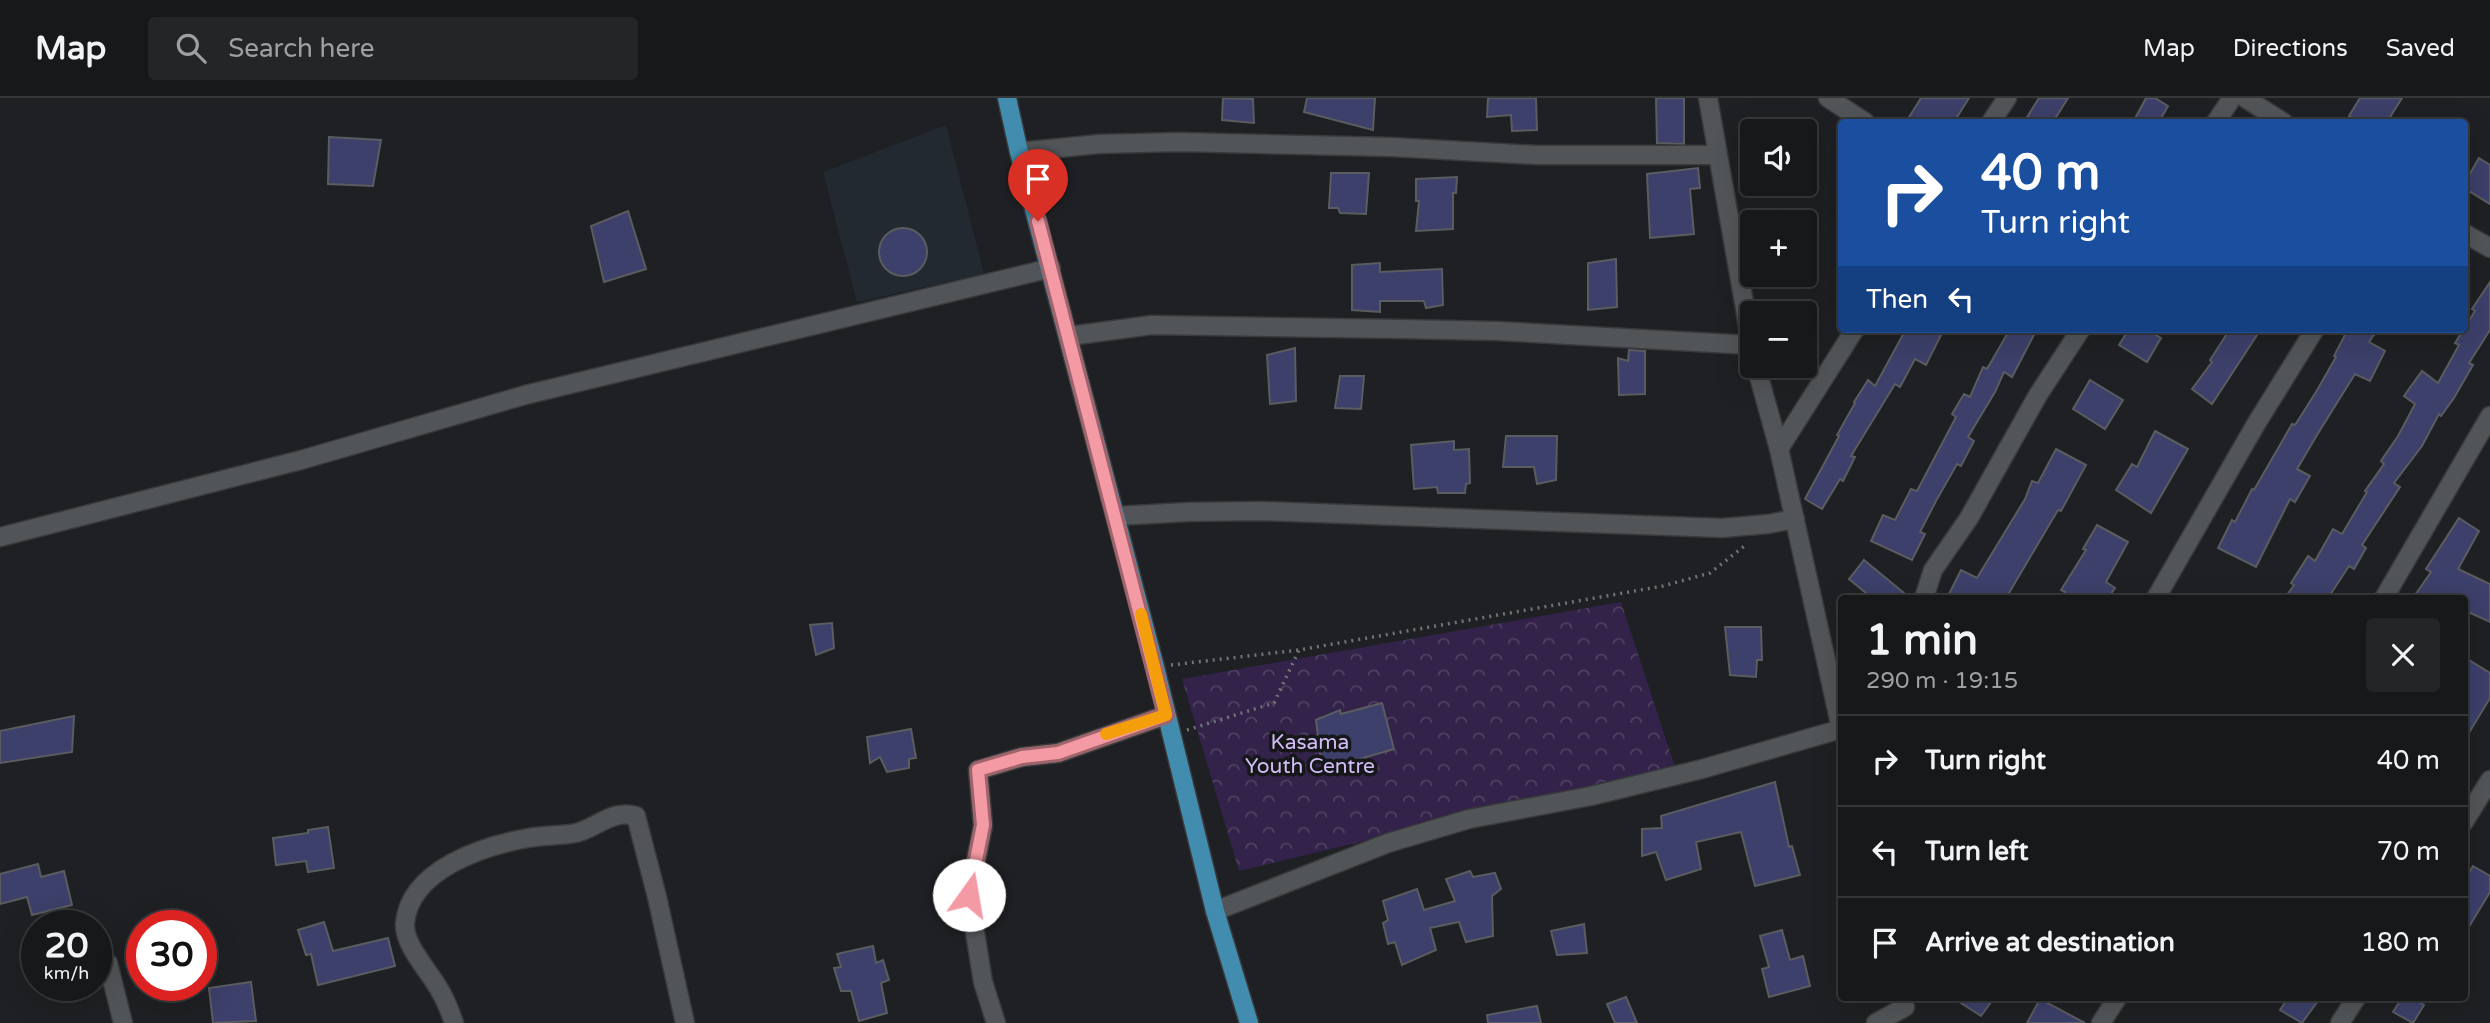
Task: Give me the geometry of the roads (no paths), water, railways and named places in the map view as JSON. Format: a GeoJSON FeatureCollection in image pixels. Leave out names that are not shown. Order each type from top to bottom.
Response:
{"type":"FeatureCollection","features":[{"type":"Feature","properties":{"kind":"main road"},"geometry":{"type":"LineString","coordinates":[[1007,98],[1155,667],[1215,911],[1249,1023]]}},
{"type":"Feature","properties":{"kind":"street"},"geometry":{"type":"LineString","coordinates":[[1708,98],[1743,301]]}},
{"type":"Feature","properties":{"kind":"street"},"geometry":{"type":"LineString","coordinates":[[1828,98],[1860,119]]}},
{"type":"Feature","properties":{"kind":"street"},"geometry":{"type":"LineString","coordinates":[[1993,119],[2007,98]]}},
{"type":"Feature","properties":{"kind":"street"},"geometry":{"type":"LineString","coordinates":[[2218,119],[2232,98]]}},
{"type":"Feature","properties":{"kind":"street"},"geometry":{"type":"LineString","coordinates":[[2245,98],[2278,119]]}},
{"type":"Feature","properties":{"kind":"street"},"geometry":{"type":"LineString","coordinates":[[1019,152],[1099,144],[1179,142],[1391,147],[1563,155],[1717,155]]}},
{"type":"Feature","properties":{"kind":"street"},"geometry":{"type":"LineString","coordinates":[[2468,235],[2490,248]]}},
{"type":"Feature","properties":{"kind":"street"},"geometry":{"type":"LineString","coordinates":[[0,537],[301,460],[525,395],[1051,268]]}},
{"type":"Feature","properties":{"kind":"street"},"geometry":{"type":"LineString","coordinates":[[1069,335],[1152,325],[1400,329],[1497,331],[1740,346]]}},
{"type":"Feature","properties":{"kind":"street"},"geometry":{"type":"LineString","coordinates":[[1779,449],[1852,333]]}},
{"type":"Feature","properties":{"kind":"street"},"geometry":{"type":"LineString","coordinates":[[1925,595],[1933,570],[1969,518],[2038,395],[2078,333]]}},
{"type":"Feature","properties":{"kind":"street"},"geometry":{"type":"LineString","coordinates":[[2158,595],[2256,424],[2313,333]]}},
{"type":"Feature","properties":{"kind":"street"},"geometry":{"type":"LineString","coordinates":[[1759,378],[1779,449],[1838,716]]}},
{"type":"Feature","properties":{"kind":"street"},"geometry":{"type":"LineString","coordinates":[[2386,595],[2490,416]]}},
{"type":"Feature","properties":{"kind":"street"},"geometry":{"type":"LineString","coordinates":[[1116,516],[1261,511],[1722,528],[1795,519]]}},
{"type":"Feature","properties":{"kind":"street"},"geometry":{"type":"LineString","coordinates":[[996,1023],[983,982],[969,895],[983,825],[978,770],[1022,757],[1058,753],[1166,715]]}},
{"type":"Feature","properties":{"kind":"street"},"geometry":{"type":"LineString","coordinates":[[1215,911],[1388,843],[1469,819],[1591,796],[1702,769],[1838,730]]}},
{"type":"Feature","properties":{"kind":"street"},"geometry":{"type":"LineString","coordinates":[[2468,816],[2490,780]]}},
{"type":"Feature","properties":{"kind":"street"},"geometry":{"type":"LineString","coordinates":[[454,1023],[439,989],[415,954],[404,928],[408,907],[421,886],[449,865],[494,845],[578,832],[610,817],[627,813],[636,816],[685,1023]]}},
{"type":"Feature","properties":{"kind":"street"},"geometry":{"type":"LineString","coordinates":[[112,979],[123,1023]]}},
{"type":"Feature","properties":{"kind":"street"},"geometry":{"type":"LineString","coordinates":[[2101,1023],[2115,1001]]}},
{"type":"Feature","properties":{"kind":"street"},"geometry":{"type":"LineString","coordinates":[[2340,1023],[2354,1001]]}},
{"type":"Feature","properties":{"kind":"street"},"geometry":{"type":"LineString","coordinates":[[1875,1023],[1906,1009]]}},
{"type":"Feature","properties":{"kind":"park label","name":"Kasama Youth Centre"},"geometry":{"type":"Point","coordinates":[1310,754]}}]}
